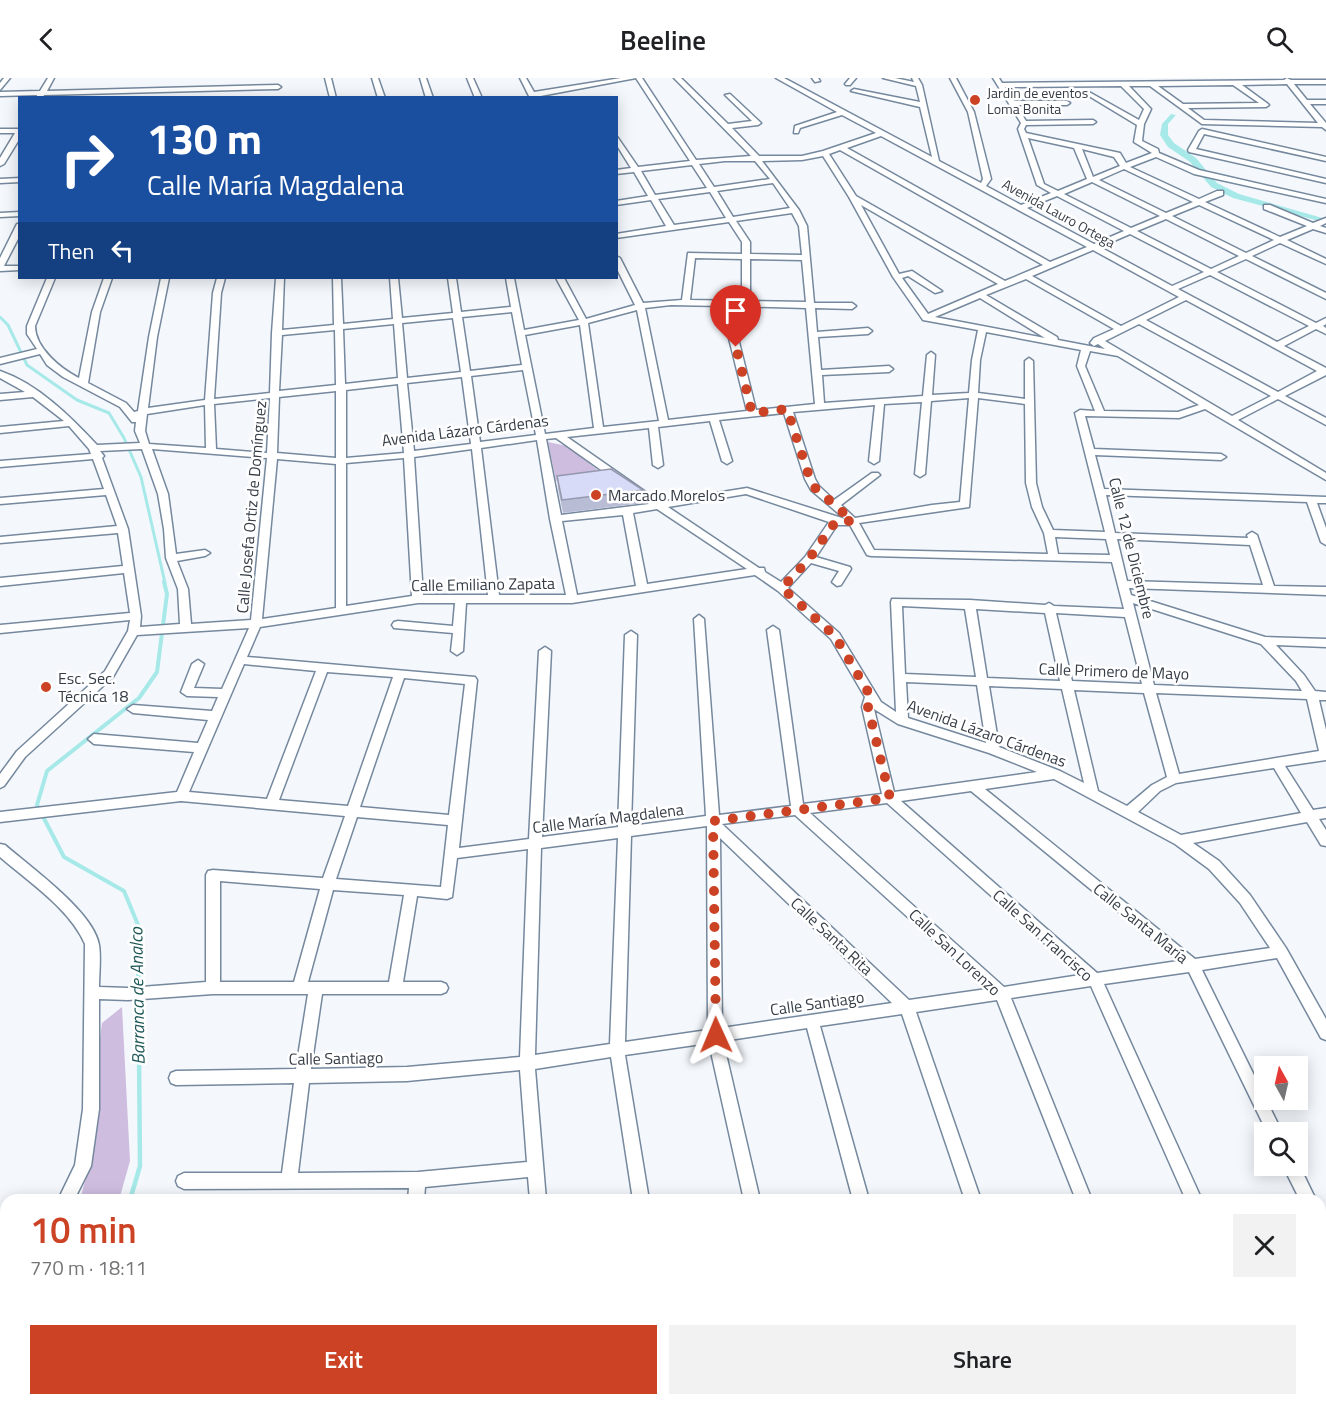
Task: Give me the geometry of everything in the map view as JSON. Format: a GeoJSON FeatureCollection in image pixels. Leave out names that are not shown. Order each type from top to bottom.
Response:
{"type":"FeatureCollection","features":[{"type":"Feature","properties":{"kind":"street"},"geometry":{"type":"LineString","coordinates":[[0,88],[7,78]]}},
{"type":"Feature","properties":{"kind":"street"},"geometry":{"type":"LineString","coordinates":[[41,95],[51,78]]}},
{"type":"Feature","properties":{"kind":"street"},"geometry":{"type":"LineString","coordinates":[[181,96],[188,78]]}},
{"type":"Feature","properties":{"kind":"street"},"geometry":{"type":"LineString","coordinates":[[227,96],[233,78]]}},
{"type":"Feature","properties":{"kind":"street"},"geometry":{"type":"LineString","coordinates":[[277,96],[281,78]]}},
{"type":"Feature","properties":{"kind":"street"},"geometry":{"type":"LineString","coordinates":[[328,78],[332,96]]}},
{"type":"Feature","properties":{"kind":"street"},"geometry":{"type":"LineString","coordinates":[[375,78],[381,96]]}},
{"type":"Feature","properties":{"kind":"street"},"geometry":{"type":"LineString","coordinates":[[423,78],[429,96]]}},
{"type":"Feature","properties":{"kind":"street"},"geometry":{"type":"LineString","coordinates":[[470,78],[478,96]]}},
{"type":"Feature","properties":{"kind":"street"},"geometry":{"type":"LineString","coordinates":[[523,78],[533,96],[633,78]]}},
{"type":"Feature","properties":{"kind":"street"},"geometry":{"type":"LineString","coordinates":[[580,78],[587,88]]}},
{"type":"Feature","properties":{"kind":"street"},"geometry":{"type":"LineString","coordinates":[[639,78],[734,220],[746,242],[748,256],[746,304]]}},
{"type":"Feature","properties":{"kind":"street"},"geometry":{"type":"LineString","coordinates":[[676,78],[726,126],[755,159],[795,210],[803,226],[820,406]]}},
{"type":"Feature","properties":{"kind":"street","name":"Avenida Lauro Ortega"},"geometry":{"type":"LineString","coordinates":[[779,78],[1325,372]]}},
{"type":"Feature","properties":{"kind":"street"},"geometry":{"type":"LineString","coordinates":[[886,78],[917,81],[936,161]]}},
{"type":"Feature","properties":{"kind":"street"},"geometry":{"type":"LineString","coordinates":[[953,78],[971,112],[987,179],[982,186]]}},
{"type":"Feature","properties":{"kind":"street"},"geometry":{"type":"LineString","coordinates":[[996,78],[1024,123],[1022,129],[1041,185],[1326,331]]}},
{"type":"Feature","properties":{"kind":"street"},"geometry":{"type":"LineString","coordinates":[[1287,81],[1325,124]]}},
{"type":"Feature","properties":{"kind":"street"},"geometry":{"type":"LineString","coordinates":[[1001,85],[1326,82]]}},
{"type":"Feature","properties":{"kind":"street"},"geometry":{"type":"LineString","coordinates":[[1182,106],[1266,105],[1235,83]]}},
{"type":"Feature","properties":{"kind":"street"},"geometry":{"type":"LineString","coordinates":[[1123,84],[1149,110],[1138,132],[1139,144],[1155,151],[1156,154],[1197,172],[1326,201]]}},
{"type":"Feature","properties":{"kind":"street"},"geometry":{"type":"LineString","coordinates":[[1152,84],[1202,122],[1325,124]]}},
{"type":"Feature","properties":{"kind":"street"},"geometry":{"type":"LineString","coordinates":[[0,94],[41,95],[89,91],[279,87]]}},
{"type":"Feature","properties":{"kind":"street"},"geometry":{"type":"LineString","coordinates":[[854,92],[922,105]]}},
{"type":"Feature","properties":{"kind":"street"},"geometry":{"type":"LineString","coordinates":[[1088,93],[1141,124]]}},
{"type":"Feature","properties":{"kind":"street"},"geometry":{"type":"LineString","coordinates":[[726,126],[758,123],[728,95]]}},
{"type":"Feature","properties":{"kind":"street"},"geometry":{"type":"LineString","coordinates":[[1306,102],[1326,102]]}},
{"type":"Feature","properties":{"kind":"street"},"geometry":{"type":"LineString","coordinates":[[1012,103],[1067,103]]}},
{"type":"Feature","properties":{"kind":"street"},"geometry":{"type":"LineString","coordinates":[[796,132],[797,127],[843,112]]}},
{"type":"Feature","properties":{"kind":"street"},"geometry":{"type":"LineString","coordinates":[[1024,123],[1093,122]]}},
{"type":"Feature","properties":{"kind":"street"},"geometry":{"type":"LineString","coordinates":[[0,131],[18,131]]}},
{"type":"Feature","properties":{"kind":"street"},"geometry":{"type":"LineString","coordinates":[[1326,159],[1202,131],[1192,150],[1326,181]]}},
{"type":"Feature","properties":{"kind":"street"},"geometry":{"type":"LineString","coordinates":[[618,172],[695,163],[791,159],[825,153],[882,133]]}},
{"type":"Feature","properties":{"kind":"street"},"geometry":{"type":"LineString","coordinates":[[0,164],[18,134]]}},
{"type":"Feature","properties":{"kind":"street"},"geometry":{"type":"LineString","coordinates":[[1025,135],[1117,155],[1125,167],[1326,262]]}},
{"type":"Feature","properties":{"kind":"street"},"geometry":{"type":"LineString","coordinates":[[618,140],[672,229]]}},
{"type":"Feature","properties":{"kind":"street"},"geometry":{"type":"LineString","coordinates":[[840,147],[1050,266]]}},
{"type":"Feature","properties":{"kind":"street"},"geometry":{"type":"LineString","coordinates":[[1077,147],[1089,177],[1092,179],[1326,296]]}},
{"type":"Feature","properties":{"kind":"street"},"geometry":{"type":"LineString","coordinates":[[825,153],[853,197],[897,277],[926,318],[1125,355]]}},
{"type":"Feature","properties":{"kind":"street"},"geometry":{"type":"LineString","coordinates":[[1021,208],[1156,154]]}},
{"type":"Feature","properties":{"kind":"street"},"geometry":{"type":"LineString","coordinates":[[0,181],[18,180]]}},
{"type":"Feature","properties":{"kind":"street"},"geometry":{"type":"LineString","coordinates":[[618,203],[773,181]]}},
{"type":"Feature","properties":{"kind":"street"},"geometry":{"type":"LineString","coordinates":[[926,318],[1220,193]]}},
{"type":"Feature","properties":{"kind":"street"},"geometry":{"type":"LineString","coordinates":[[1296,201],[1303,195]]}},
{"type":"Feature","properties":{"kind":"street"},"geometry":{"type":"LineString","coordinates":[[853,197],[1005,285]]}},
{"type":"Feature","properties":{"kind":"street"},"geometry":{"type":"LineString","coordinates":[[1281,212],[1289,206]]}},
{"type":"Feature","properties":{"kind":"street"},"geometry":{"type":"LineString","coordinates":[[1267,207],[1326,231]]}},
{"type":"Feature","properties":{"kind":"street"},"geometry":{"type":"LineString","coordinates":[[618,236],[795,210]]}},
{"type":"Feature","properties":{"kind":"street"},"geometry":{"type":"LineString","coordinates":[[0,215],[18,214]]}},
{"type":"Feature","properties":{"kind":"street"},"geometry":{"type":"LineString","coordinates":[[1172,289],[1325,221]]}},
{"type":"Feature","properties":{"kind":"street"},"geometry":{"type":"LineString","coordinates":[[18,230],[0,268],[18,268]]}},
{"type":"Feature","properties":{"kind":"street"},"geometry":{"type":"LineString","coordinates":[[686,302],[691,255],[807,258]]}},
{"type":"Feature","properties":{"kind":"street"},"geometry":{"type":"LineString","coordinates":[[618,262],[640,306],[658,424],[658,465]]}},
{"type":"Feature","properties":{"kind":"street"},"geometry":{"type":"LineString","coordinates":[[897,277],[909,273],[938,291]]}},
{"type":"Feature","properties":{"kind":"street"},"geometry":{"type":"LineString","coordinates":[[1027,276],[1120,328]]}},
{"type":"Feature","properties":{"kind":"street"},"geometry":{"type":"LineString","coordinates":[[51,279],[31,326],[31,334],[37,351],[66,375],[138,413],[209,402],[527,367]]}},
{"type":"Feature","properties":{"kind":"street"},"geometry":{"type":"LineString","coordinates":[[83,384],[96,312],[108,279]]}},
{"type":"Feature","properties":{"kind":"street"},"geometry":{"type":"LineString","coordinates":[[165,279],[138,413],[140,446],[163,494],[171,558],[183,589],[186,628]]}},
{"type":"Feature","properties":{"kind":"street"},"geometry":{"type":"LineString","coordinates":[[211,451],[209,402],[217,293],[221,279]]}},
{"type":"Feature","properties":{"kind":"street","name":"Calle Josefa Ortiz de Domínguez"},"geometry":{"type":"LineString","coordinates":[[181,796],[256,624],[272,457],[280,279]]}},
{"type":"Feature","properties":{"kind":"street"},"geometry":{"type":"LineString","coordinates":[[337,279],[341,388],[341,610]]}},
{"type":"Feature","properties":{"kind":"street"},"geometry":{"type":"LineString","coordinates":[[394,279],[410,455],[418,600]]}},
{"type":"Feature","properties":{"kind":"street"},"geometry":{"type":"LineString","coordinates":[[452,279],[476,446],[494,600]]}},
{"type":"Feature","properties":{"kind":"street"},"geometry":{"type":"LineString","coordinates":[[510,279],[540,437],[555,484],[555,519],[572,599]]}},
{"type":"Feature","properties":{"kind":"street"},"geometry":{"type":"LineString","coordinates":[[561,279],[584,322],[599,430]]}},
{"type":"Feature","properties":{"kind":"street"},"geometry":{"type":"LineString","coordinates":[[980,296],[1060,343]]}},
{"type":"Feature","properties":{"kind":"street"},"geometry":{"type":"LineString","coordinates":[[1187,297],[1097,340],[1086,349],[1082,369],[1101,414],[1179,415],[1207,405]]}},
{"type":"Feature","properties":{"kind":"street"},"geometry":{"type":"LineString","coordinates":[[520,333],[584,322],[640,306],[686,302],[852,306]]}},
{"type":"Feature","properties":{"kind":"street"},"geometry":{"type":"LineString","coordinates":[[725,303],[752,413]]}},
{"type":"Feature","properties":{"kind":"street"},"geometry":{"type":"LineString","coordinates":[[276,333],[517,309]]}},
{"type":"Feature","properties":{"kind":"street"},"geometry":{"type":"LineString","coordinates":[[1139,320],[1326,422]]}},
{"type":"Feature","properties":{"kind":"street"},"geometry":{"type":"LineString","coordinates":[[1276,346],[1326,321]]}},
{"type":"Feature","properties":{"kind":"street"},"geometry":{"type":"LineString","coordinates":[[555,519],[627,511],[747,491],[836,521],[853,521],[965,505],[976,360],[982,330]]}},
{"type":"Feature","properties":{"kind":"street"},"geometry":{"type":"LineString","coordinates":[[812,335],[868,332]]}},
{"type":"Feature","properties":{"kind":"street"},"geometry":{"type":"LineString","coordinates":[[1097,340],[1326,477]]}},
{"type":"Feature","properties":{"kind":"street"},"geometry":{"type":"LineString","coordinates":[[4,359],[37,351]]}},
{"type":"Feature","properties":{"kind":"street"},"geometry":{"type":"LineString","coordinates":[[920,474],[931,355]]}},
{"type":"Feature","properties":{"kind":"street"},"geometry":{"type":"LineString","coordinates":[[1029,361],[1031,483],[1037,507],[1049,533],[1054,558]]}},
{"type":"Feature","properties":{"kind":"street"},"geometry":{"type":"LineString","coordinates":[[817,373],[889,369]]}},
{"type":"Feature","properties":{"kind":"street"},"geometry":{"type":"LineString","coordinates":[[1232,420],[1325,372]]}},
{"type":"Feature","properties":{"kind":"street"},"geometry":{"type":"LineString","coordinates":[[0,374],[35,394],[72,423],[98,451],[123,529],[136,616],[134,631],[109,674],[21,754],[0,783]]}},
{"type":"Feature","properties":{"kind":"street"},"geometry":{"type":"LineString","coordinates":[[0,397],[35,394]]}},
{"type":"Feature","properties":{"kind":"street"},"geometry":{"type":"LineString","coordinates":[[558,435],[787,409],[880,401],[975,396],[1030,402]]}},
{"type":"Feature","properties":{"kind":"street"},"geometry":{"type":"LineString","coordinates":[[874,460],[880,401]]}},
{"type":"Feature","properties":{"kind":"street"},"geometry":{"type":"LineString","coordinates":[[787,409],[815,488],[853,521],[871,553],[1117,559]]}},
{"type":"Feature","properties":{"kind":"street","name":"Calle 12 de Diciembre"},"geometry":{"type":"LineString","coordinates":[[1101,414],[1080,413],[1149,689],[1174,779]]}},
{"type":"Feature","properties":{"kind":"street"},"geometry":{"type":"LineString","coordinates":[[713,417],[727,461]]}},
{"type":"Feature","properties":{"kind":"street"},"geometry":{"type":"LineString","coordinates":[[0,430],[72,423]]}},
{"type":"Feature","properties":{"kind":"street","name":"Avenida Lázaro Cárdenas"},"geometry":{"type":"LineString","coordinates":[[0,464],[140,446],[340,461],[410,455],[558,435],[614,476],[782,588],[835,636],[871,697],[887,713],[1056,774],[1130,811],[1180,840],[1214,865],[1245,899],[1281,952],[1326,1033]]}},
{"type":"Feature","properties":{"kind":"street"},"geometry":{"type":"LineString","coordinates":[[1090,452],[1221,457]]}},
{"type":"Feature","properties":{"kind":"street"},"geometry":{"type":"LineString","coordinates":[[835,504],[875,475]]}},
{"type":"Feature","properties":{"kind":"street"},"geometry":{"type":"LineString","coordinates":[[594,479],[614,476]]}},
{"type":"Feature","properties":{"kind":"street"},"geometry":{"type":"LineString","coordinates":[[0,501],[110,492]]}},
{"type":"Feature","properties":{"kind":"street"},"geometry":{"type":"LineString","coordinates":[[1100,492],[1297,500],[1314,508],[1326,542]]}},
{"type":"Feature","properties":{"kind":"street"},"geometry":{"type":"LineString","coordinates":[[1314,508],[1326,500]]}},
{"type":"Feature","properties":{"kind":"street"},"geometry":{"type":"LineString","coordinates":[[627,511],[642,588]]}},
{"type":"Feature","properties":{"kind":"street"},"geometry":{"type":"LineString","coordinates":[[782,588],[809,559],[836,521]]}},
{"type":"Feature","properties":{"kind":"street"},"geometry":{"type":"LineString","coordinates":[[0,540],[123,529]]}},
{"type":"Feature","properties":{"kind":"street"},"geometry":{"type":"LineString","coordinates":[[1049,533],[1253,538],[1270,589]]}},
{"type":"Feature","properties":{"kind":"street"},"geometry":{"type":"LineString","coordinates":[[171,558],[205,553]]}},
{"type":"Feature","properties":{"kind":"street"},"geometry":{"type":"LineString","coordinates":[[809,559],[846,569],[837,582]]}},
{"type":"Feature","properties":{"kind":"street"},"geometry":{"type":"LineString","coordinates":[[0,582],[130,569]]}},
{"type":"Feature","properties":{"kind":"street","name":"Calle Emiliano Zapata"},"geometry":{"type":"LineString","coordinates":[[134,631],[256,624],[418,600],[572,599],[759,571]]}},
{"type":"Feature","properties":{"kind":"street"},"geometry":{"type":"LineString","coordinates":[[1124,584],[1326,591]]}},
{"type":"Feature","properties":{"kind":"street"},"geometry":{"type":"LineString","coordinates":[[1128,598],[1265,641],[1326,643]]}},
{"type":"Feature","properties":{"kind":"street"},"geometry":{"type":"LineString","coordinates":[[457,651],[461,599]]}},
{"type":"Feature","properties":{"kind":"street"},"geometry":{"type":"LineString","coordinates":[[902,720],[896,602],[1049,607],[1131,613]]}},
{"type":"Feature","properties":{"kind":"street"},"geometry":{"type":"LineString","coordinates":[[970,604],[993,750]]}},
{"type":"Feature","properties":{"kind":"street"},"geometry":{"type":"LineString","coordinates":[[1049,607],[1092,792]]}},
{"type":"Feature","properties":{"kind":"street"},"geometry":{"type":"LineString","coordinates":[[0,629],[136,616]]}},
{"type":"Feature","properties":{"kind":"street"},"geometry":{"type":"LineString","coordinates":[[699,619],[713,822],[716,1035],[751,1194]]}},
{"type":"Feature","properties":{"kind":"street"},"geometry":{"type":"LineString","coordinates":[[398,625],[458,630]]}},
{"type":"Feature","properties":{"kind":"street"},"geometry":{"type":"LineString","coordinates":[[773,630],[798,810]]}},
{"type":"Feature","properties":{"kind":"street"},"geometry":{"type":"LineString","coordinates":[[630,635],[617,1050],[641,1194]]}},
{"type":"Feature","properties":{"kind":"street"},"geometry":{"type":"LineString","coordinates":[[1130,811],[1156,788],[1174,779],[1326,755],[1312,696],[1300,678],[1265,641]]}},
{"type":"Feature","properties":{"kind":"street"},"geometry":{"type":"LineString","coordinates":[[538,1194],[527,1063],[545,651]]}},
{"type":"Feature","properties":{"kind":"street"},"geometry":{"type":"LineString","coordinates":[[213,988],[213,875],[447,893],[471,680],[241,660]]}},
{"type":"Feature","properties":{"kind":"street"},"geometry":{"type":"LineString","coordinates":[[198,664],[187,692],[226,693]]}},
{"type":"Feature","properties":{"kind":"street"},"geometry":{"type":"LineString","coordinates":[[271,805],[323,667]]}},
{"type":"Feature","properties":{"kind":"street"},"geometry":{"type":"LineString","coordinates":[[299,988],[328,884],[400,674]]}},
{"type":"Feature","properties":{"kind":"street","name":"Calle Primero de Mayo"},"geometry":{"type":"LineString","coordinates":[[900,678],[1326,696]]}},
{"type":"Feature","properties":{"kind":"street"},"geometry":{"type":"LineString","coordinates":[[871,697],[868,707],[890,798]]}},
{"type":"Feature","properties":{"kind":"street"},"geometry":{"type":"LineString","coordinates":[[133,709],[216,716]]}},
{"type":"Feature","properties":{"kind":"street"},"geometry":{"type":"LineString","coordinates":[[94,739],[202,748]]}},
{"type":"Feature","properties":{"kind":"street"},"geometry":{"type":"LineString","coordinates":[[1277,763],[1326,841]]}},
{"type":"Feature","properties":{"kind":"street","name":"Calle María Magdalena"},"geometry":{"type":"LineString","coordinates":[[450,854],[713,822],[1056,774]]}},
{"type":"Feature","properties":{"kind":"street","name":"Calle Santa María"},"geometry":{"type":"LineString","coordinates":[[973,786],[1193,965],[1270,1122]]}},
{"type":"Feature","properties":{"kind":"street"},"geometry":{"type":"LineString","coordinates":[[0,817],[181,796],[456,820]]}},
{"type":"Feature","properties":{"kind":"street","name":"Calle San Francisco"},"geometry":{"type":"LineString","coordinates":[[890,798],[1095,980],[1191,1194]]}},
{"type":"Feature","properties":{"kind":"street","name":"Calle San Lorenzo"},"geometry":{"type":"LineString","coordinates":[[798,810],[1002,994],[1082,1194]]}},
{"type":"Feature","properties":{"kind":"street"},"geometry":{"type":"LineString","coordinates":[[1180,840],[1326,813]]}},
{"type":"Feature","properties":{"kind":"street","name":"Calle Santa Rita"},"geometry":{"type":"LineString","coordinates":[[713,822],[907,1008],[971,1194]]}},
{"type":"Feature","properties":{"kind":"street"},"geometry":{"type":"LineString","coordinates":[[0,849],[71,911],[84,926],[92,944],[91,1109],[83,1166],[69,1194]]}},
{"type":"Feature","properties":{"kind":"street"},"geometry":{"type":"LineString","coordinates":[[395,988],[411,891]]}},
{"type":"Feature","properties":{"kind":"street","name":"Calle Santiago"},"geometry":{"type":"LineString","coordinates":[[176,1078],[407,1074],[527,1063],[1281,952]]}},
{"type":"Feature","properties":{"kind":"street"},"geometry":{"type":"LineString","coordinates":[[92,993],[128,994],[213,988],[441,988]]}},
{"type":"Feature","properties":{"kind":"street"},"geometry":{"type":"LineString","coordinates":[[289,1181],[316,988]]}},
{"type":"Feature","properties":{"kind":"street"},"geometry":{"type":"LineString","coordinates":[[812,1022],[859,1194]]}},
{"type":"Feature","properties":{"kind":"street"},"geometry":{"type":"LineString","coordinates":[[184,1181],[418,1180],[536,1169]]}},
{"type":"Feature","properties":{"kind":"street"},"geometry":{"type":"LineString","coordinates":[[1296,1176],[1305,1194]]}},
{"type":"Feature","properties":{"kind":"street"},"geometry":{"type":"LineString","coordinates":[[417,1194],[418,1180]]}},
{"type":"Feature","properties":{"kind":"shaded area"},"geometry":{"type":"Polygon","coordinates":[[[548,442],[567,446],[604,475],[556,481],[548,442]]]}},
{"type":"Feature","properties":{"kind":"shaded area"},"geometry":{"type":"Polygon","coordinates":[[[122,1007],[130,1161],[121,1194],[82,1194],[94,1146],[95,1075],[102,1023],[122,1007]]]}},
{"type":"Feature","properties":{"kind":"building"},"geometry":{"type":"Polygon","coordinates":[[[611,469],[643,490],[562,500],[557,476],[611,469]]]}},
{"type":"Feature","properties":{"kind":"waterway"},"geometry":{"type":"LineString","coordinates":[[1173,115],[1165,124],[1164,135],[1171,145],[1193,160],[1214,185],[1236,196],[1326,221]]}},
{"type":"Feature","properties":{"kind":"waterway","name":"Barranca de Analco"},"geometry":{"type":"LineString","coordinates":[[0,317],[8,325],[27,365],[77,400],[109,413],[124,438],[141,477],[165,583]]}},
{"type":"Feature","properties":{"kind":"waterway","name":"Barranca de Analco"},"geometry":{"type":"LineString","coordinates":[[138,943],[138,925],[124,891],[64,857],[37,805],[47,771],[139,698],[157,672],[167,594],[164,582]]}},
{"type":"Feature","properties":{"kind":"waterway","name":"Barranca de Analco"},"geometry":{"type":"LineString","coordinates":[[132,1194],[140,1166],[138,943]]}},
{"type":"Feature","properties":{"kind":"place","name":"Jardin de eventos Loma Bonita"},"geometry":{"type":"Point","coordinates":[975,100]}},
{"type":"Feature","properties":{"kind":"place","name":"Marcado Morelos"},"geometry":{"type":"Point","coordinates":[596,495]}},
{"type":"Feature","properties":{"kind":"place","name":"Esc. Sec. Técnica 18"},"geometry":{"type":"Point","coordinates":[46,687]}},
{"type":"Feature","properties":{"kind":"route"},"geometry":{"type":"LineString","coordinates":[[716,1035],[713,821],[890,798],[868,707],[871,697],[835,636],[782,588],[809,559],[836,521],[842,523],[853,521],[815,488],[787,409],[752,413],[736,347]]}}]}
